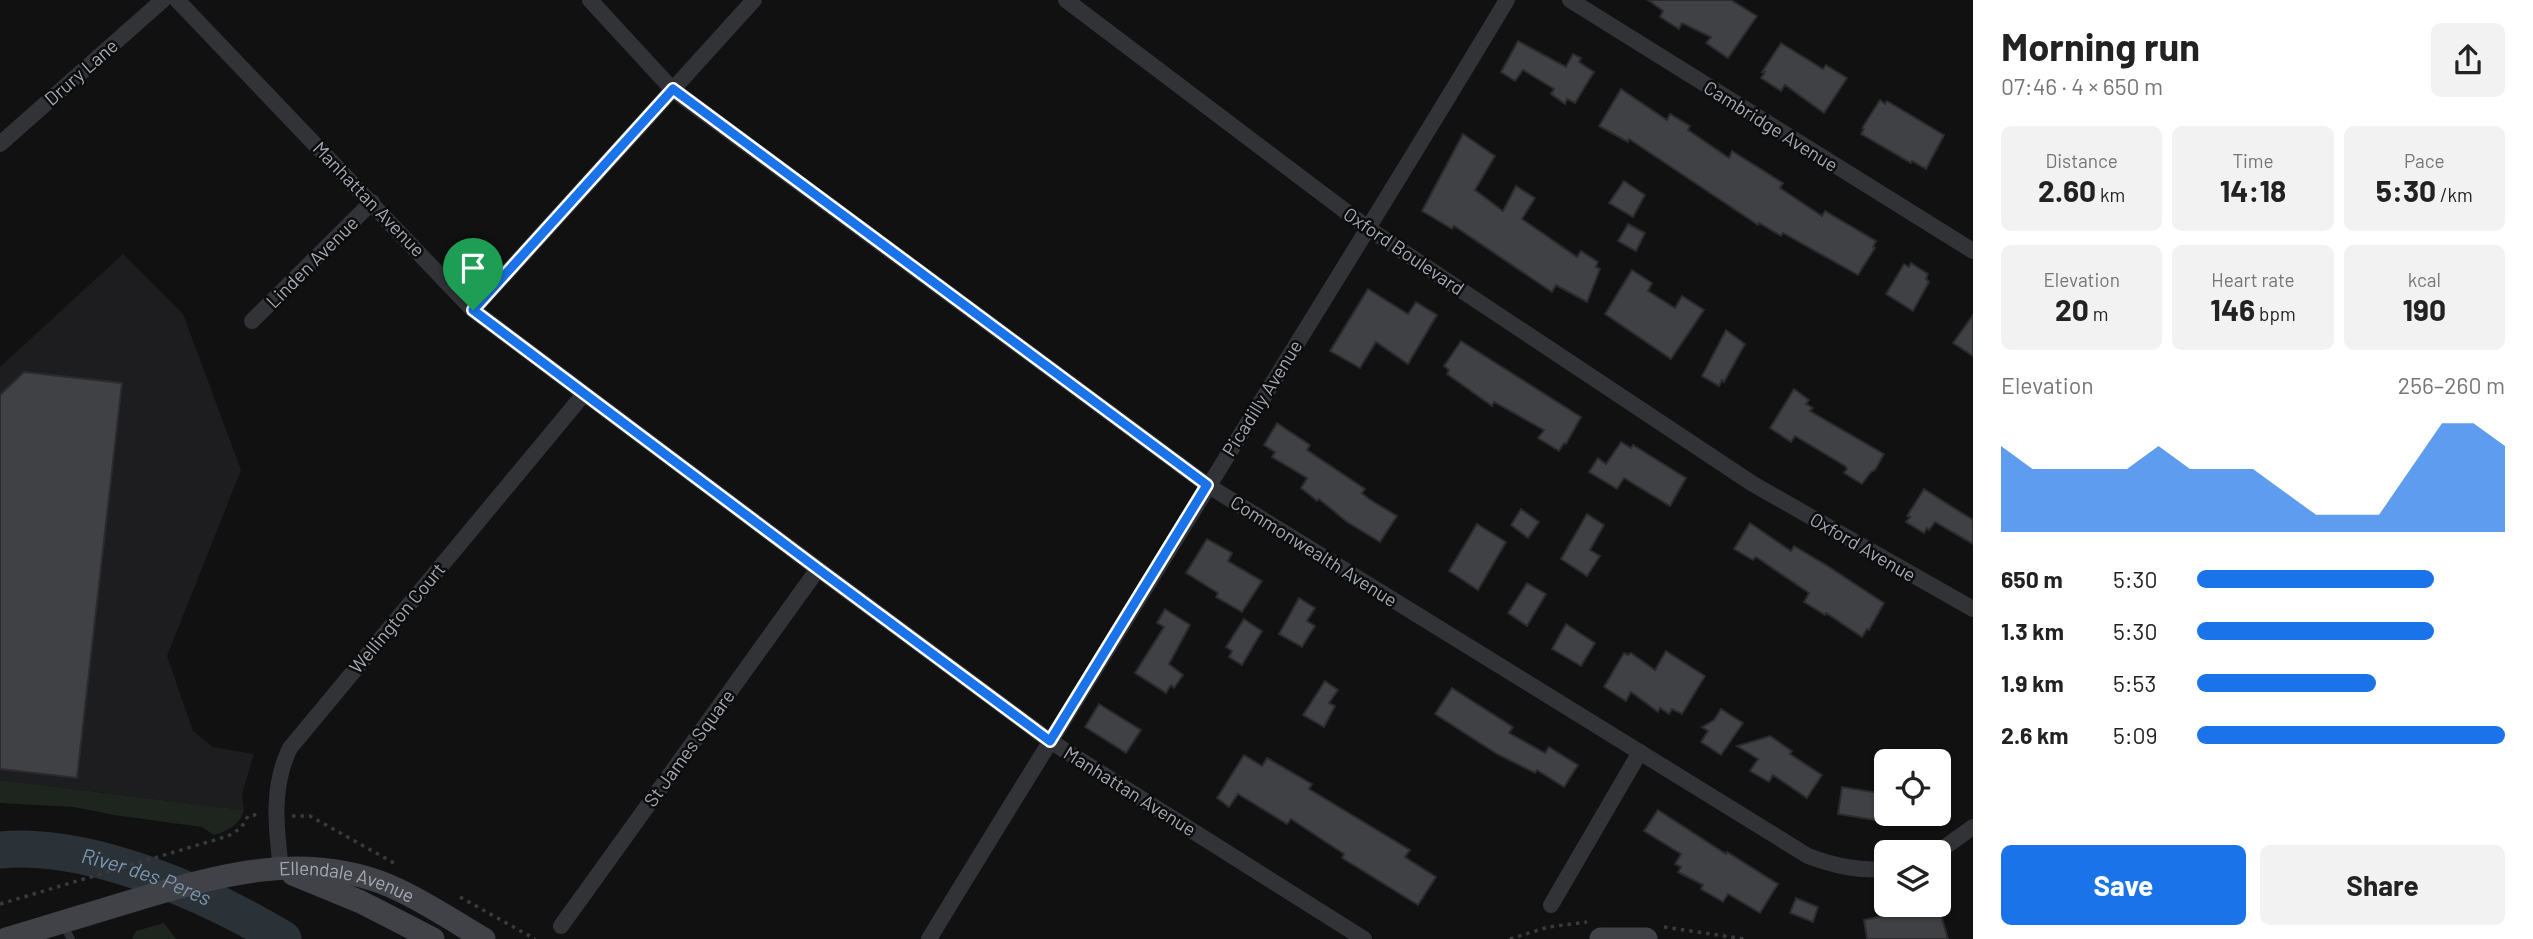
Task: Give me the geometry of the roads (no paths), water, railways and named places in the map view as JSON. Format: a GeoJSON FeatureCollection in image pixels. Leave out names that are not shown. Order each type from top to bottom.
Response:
{"type":"FeatureCollection","features":[{"type":"Feature","properties":{"kind":"main road"},"geometry":{"type":"LineString","coordinates":[[17,938],[66,931],[99,911],[205,879],[278,869]]}},
{"type":"Feature","properties":{"kind":"main road","name":"Ellendale Avenue"},"geometry":{"type":"LineString","coordinates":[[278,869],[361,902],[433,939]]}},
{"type":"Feature","properties":{"kind":"main road","name":"Ellendale Avenue"},"geometry":{"type":"LineString","coordinates":[[278,869],[336,871],[391,886],[484,939]]}},
{"type":"Feature","properties":{"kind":"main road"},"geometry":{"type":"LineString","coordinates":[[1601,939],[1646,939]]}},
{"type":"Feature","properties":{"kind":"street","name":"Drury Lane"},"geometry":{"type":"LineString","coordinates":[[0,144],[163,0]]}},
{"type":"Feature","properties":{"kind":"street","name":"Manhattan Avenue"},"geometry":{"type":"LineString","coordinates":[[177,0],[473,310],[1050,741],[1364,939]]}},
{"type":"Feature","properties":{"kind":"street","name":"Commonwealth Avenue"},"geometry":{"type":"LineString","coordinates":[[590,0],[673,89],[1207,485],[1808,856],[1838,867],[1874,870]]}},
{"type":"Feature","properties":{"kind":"street"},"geometry":{"type":"LineString","coordinates":[[473,310],[754,0]]}},
{"type":"Feature","properties":{"kind":"street","name":"Oxford Boulevard"},"geometry":{"type":"LineString","coordinates":[[1066,0],[1369,229],[1753,484]]}},
{"type":"Feature","properties":{"kind":"street","name":"Picadilly Avenue"},"geometry":{"type":"LineString","coordinates":[[929,939],[1207,485],[1369,229],[1507,0]]}},
{"type":"Feature","properties":{"kind":"street","name":"Cambridge Avenue"},"geometry":{"type":"LineString","coordinates":[[1570,0],[1973,251]]}},
{"type":"Feature","properties":{"kind":"street","name":"Linden Avenue"},"geometry":{"type":"LineString","coordinates":[[252,321],[372,202]]}},
{"type":"Feature","properties":{"kind":"street","name":"Wellington Court"},"geometry":{"type":"LineString","coordinates":[[278,869],[276,797],[283,762],[290,748],[584,394]]}},
{"type":"Feature","properties":{"kind":"street","name":"Oxford Avenue"},"geometry":{"type":"LineString","coordinates":[[1753,484],[1973,609]]}},
{"type":"Feature","properties":{"kind":"street","name":"St James Square"},"geometry":{"type":"LineString","coordinates":[[561,926],[818,569]]}},
{"type":"Feature","properties":{"kind":"street"},"geometry":{"type":"LineString","coordinates":[[1550,905],[1640,752]]}},
{"type":"Feature","properties":{"kind":"street"},"geometry":{"type":"LineString","coordinates":[[1951,843],[1973,828]]}},
{"type":"Feature","properties":{"kind":"waterway","name":"River des Peres"},"geometry":{"type":"LineString","coordinates":[[0,850],[35,849],[109,862],[184,889],[283,939]]}}]}
